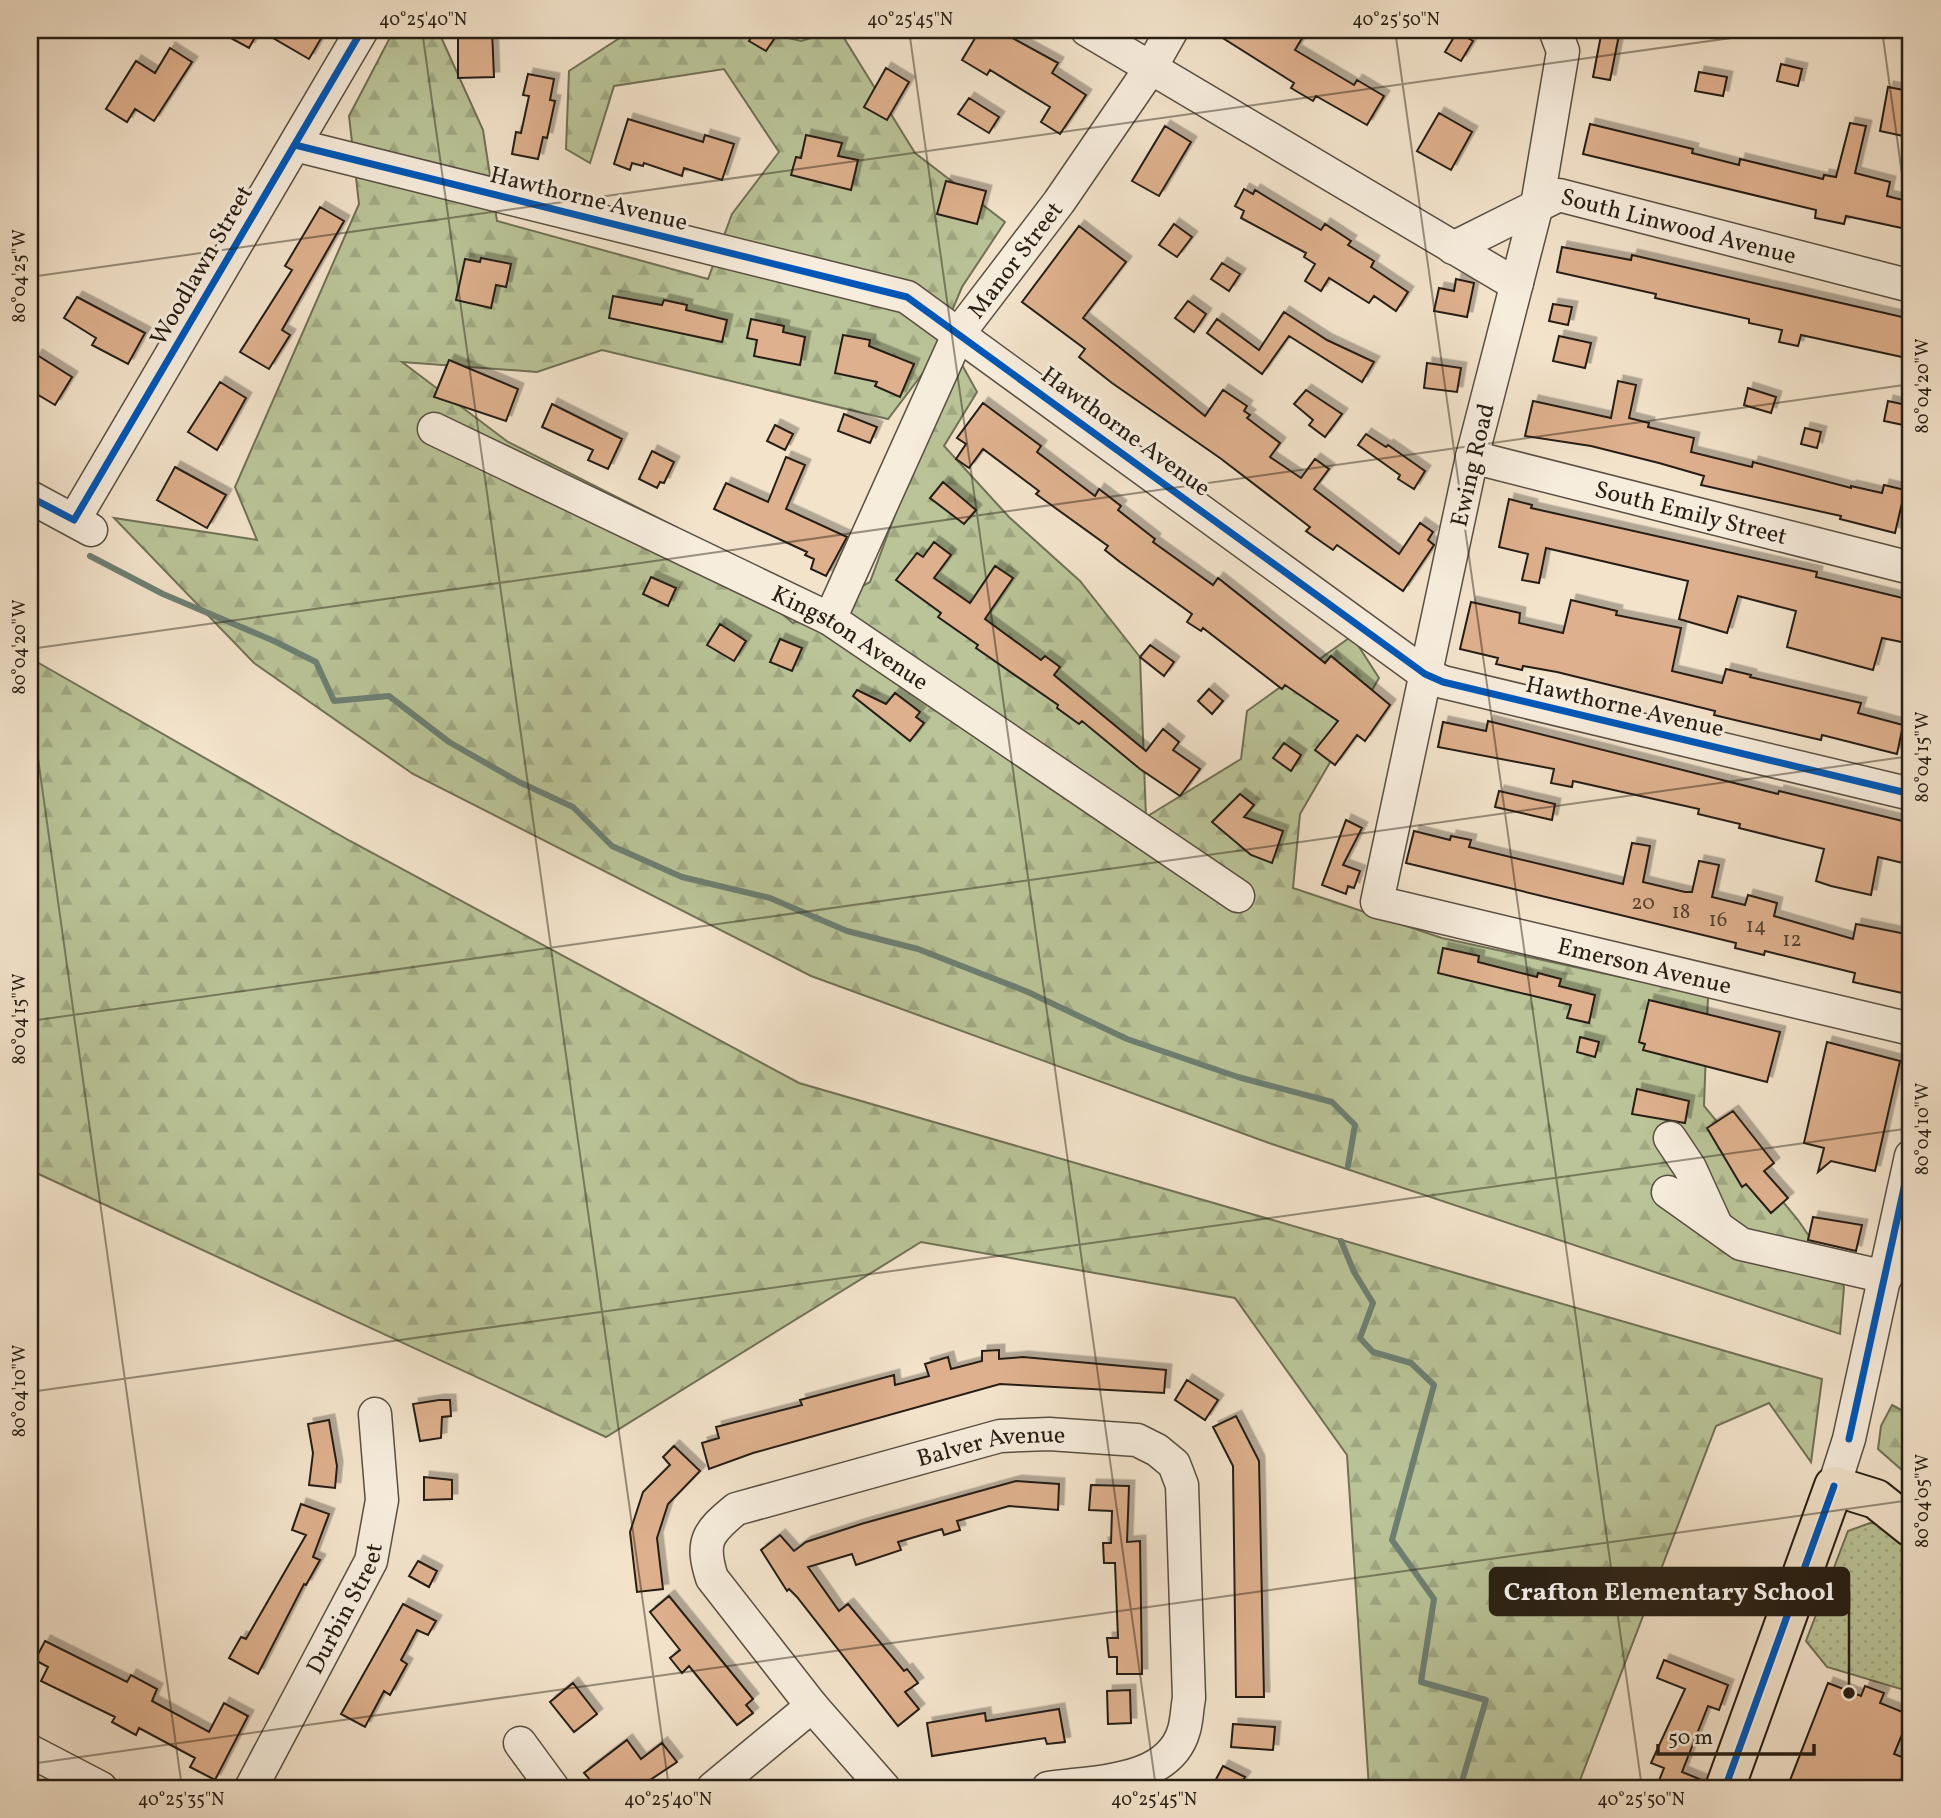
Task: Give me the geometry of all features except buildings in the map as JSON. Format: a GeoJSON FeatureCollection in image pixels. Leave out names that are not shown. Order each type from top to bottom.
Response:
{"type":"FeatureCollection","features":[{"type":"Feature","properties":{"kind":"main road"},"geometry":{"type":"LineString","coordinates":[[1725,1788],[1834,1486],[1876,1499],[1911,1527]]}},
{"type":"Feature","properties":{"kind":"street","name":"Woodlawn Street"},"geometry":{"type":"LineString","coordinates":[[30,497],[84,526],[295,145],[362,30]]}},
{"type":"Feature","properties":{"kind":"street"},"geometry":{"type":"LineString","coordinates":[[1087,30],[1453,248],[1517,282]]}},
{"type":"Feature","properties":{"kind":"street","name":"Manor Street"},"geometry":{"type":"LineString","coordinates":[[830,619],[959,333],[1059,202],[1150,69],[1172,30]]}},
{"type":"Feature","properties":{"kind":"street","name":"Ewing Road"},"geometry":{"type":"LineString","coordinates":[[1377,902],[1472,457],[1537,205],[1563,51],[1555,30]]}},
{"type":"Feature","properties":{"kind":"street","name":"Hawthorne Avenue"},"geometry":{"type":"LineString","coordinates":[[295,145],[907,297],[1425,674],[1443,682],[1911,794]]}},
{"type":"Feature","properties":{"kind":"street","name":"South Linwood Avenue"},"geometry":{"type":"LineString","coordinates":[[1453,248],[1559,195],[1911,286]]}},
{"type":"Feature","properties":{"kind":"street","name":"Kingston Avenue"},"geometry":{"type":"LineString","coordinates":[[434,429],[830,619],[1237,896]]}},
{"type":"Feature","properties":{"kind":"street","name":"South Emily Street"},"geometry":{"type":"LineString","coordinates":[[1472,457],[1911,568]]}},
{"type":"Feature","properties":{"kind":"street","name":"Emerson Avenue"},"geometry":{"type":"LineString","coordinates":[[1377,902],[1911,1030]]}},
{"type":"Feature","properties":{"kind":"street"},"geometry":{"type":"LineString","coordinates":[[1670,1138],[1689,1168],[1717,1226]]}},
{"type":"Feature","properties":{"kind":"street"},"geometry":{"type":"LineString","coordinates":[[1834,1486],[1849,1439],[1883,1290],[1907,1207],[1911,1156]]}},
{"type":"Feature","properties":{"kind":"street"},"geometry":{"type":"LineString","coordinates":[[1668,1192],[1741,1244],[1883,1290]]}},
{"type":"Feature","properties":{"kind":"street","name":"Durbin Street"},"geometry":{"type":"LineString","coordinates":[[251,1788],[371,1561],[382,1500],[375,1414]]}},
{"type":"Feature","properties":{"kind":"street","name":"Balver Avenue"},"geometry":{"type":"LineString","coordinates":[[884,1788],[812,1706],[712,1578],[704,1555],[713,1528],[736,1509],[1000,1436],[1049,1433],[1137,1440],[1157,1450],[1174,1464],[1182,1485],[1189,1698],[1184,1731],[1171,1755],[1149,1772],[1048,1788]]}},
{"type":"Feature","properties":{"kind":"street"},"geometry":{"type":"LineString","coordinates":[[713,1788],[812,1706]]}},
{"type":"Feature","properties":{"kind":"street"},"geometry":{"type":"LineString","coordinates":[[520,1743],[553,1788]]}},
{"type":"Feature","properties":{"kind":"street"},"geometry":{"type":"LineString","coordinates":[[30,1751],[101,1788]]}},
{"type":"Feature","properties":{"kind":"green space"},"geometry":{"type":"Polygon","coordinates":[[[394,30],[442,30],[441,37],[483,130],[497,221],[708,279],[732,214],[779,152],[724,69],[614,86],[590,163],[566,149],[569,71],[632,30],[754,30],[801,41],[839,30],[915,153],[1005,222],[962,287],[929,365],[888,419],[602,350],[537,372],[402,362],[508,442],[676,527],[793,623],[870,582],[906,485],[961,363],[977,392],[944,446],[1009,517],[1080,581],[1140,657],[1146,817],[1241,759],[1247,711],[1352,636],[1379,678],[1300,814],[1293,888],[1442,938],[1708,996],[1704,1106],[1798,1220],[1844,1287],[1840,1334],[1269,1143],[811,976],[413,774],[254,663],[114,518],[257,540],[235,487],[359,204],[349,116],[394,30]]]}},
{"type":"Feature","properties":{"kind":"green space"},"geometry":{"type":"Polygon","coordinates":[[[30,658],[350,841],[799,1083],[1822,1379],[1811,1462],[1769,1403],[1716,1426],[1577,1788],[1369,1788],[1347,1455],[1235,1298],[921,1242],[606,1437],[30,1170],[30,658]]]}},
{"type":"Feature","properties":{"kind":"green space"},"geometry":{"type":"Polygon","coordinates":[[[1892,1405],[1911,1415],[1911,1478],[1878,1449],[1881,1426],[1892,1405]]]}},
{"type":"Feature","properties":{"kind":"green space"},"geometry":{"type":"Polygon","coordinates":[[[1870,1523],[1886,1525],[1911,1552],[1911,1692],[1827,1667],[1806,1641],[1848,1531],[1870,1523]]]}},
{"type":"Feature","properties":{"kind":"waterway"},"geometry":{"type":"LineString","coordinates":[[90,556],[163,594],[274,641],[316,662],[334,701],[389,696],[449,742],[519,782],[573,807],[612,846],[682,877],[770,898],[847,931],[918,949],[1028,992],[1127,1039],[1238,1077],[1332,1102],[1355,1125],[1348,1166]]}},
{"type":"Feature","properties":{"kind":"waterway"},"geometry":{"type":"LineString","coordinates":[[1341,1241],[1354,1272],[1373,1303],[1360,1338],[1373,1352],[1411,1363],[1434,1385],[1392,1540],[1434,1599],[1421,1682],[1486,1700],[1460,1788]]}},
{"type":"Feature","properties":{"kind":"cycle path"},"geometry":{"type":"LineString","coordinates":[[30,497],[74,520],[362,30]]}},
{"type":"Feature","properties":{"kind":"cycle path"},"geometry":{"type":"LineString","coordinates":[[295,145],[907,297],[1425,674],[1443,682],[1911,794]]}},
{"type":"Feature","properties":{"kind":"cycle path"},"geometry":{"type":"LineString","coordinates":[[1849,1439],[1911,1156]]}},
{"type":"Feature","properties":{"kind":"cycle path"},"geometry":{"type":"LineString","coordinates":[[1725,1788],[1834,1486]]}},
{"type":"Feature","properties":{"kind":"place","name":"Crafton Elementary School"},"geometry":{"type":"Point","coordinates":[1849,1693]}}]}
